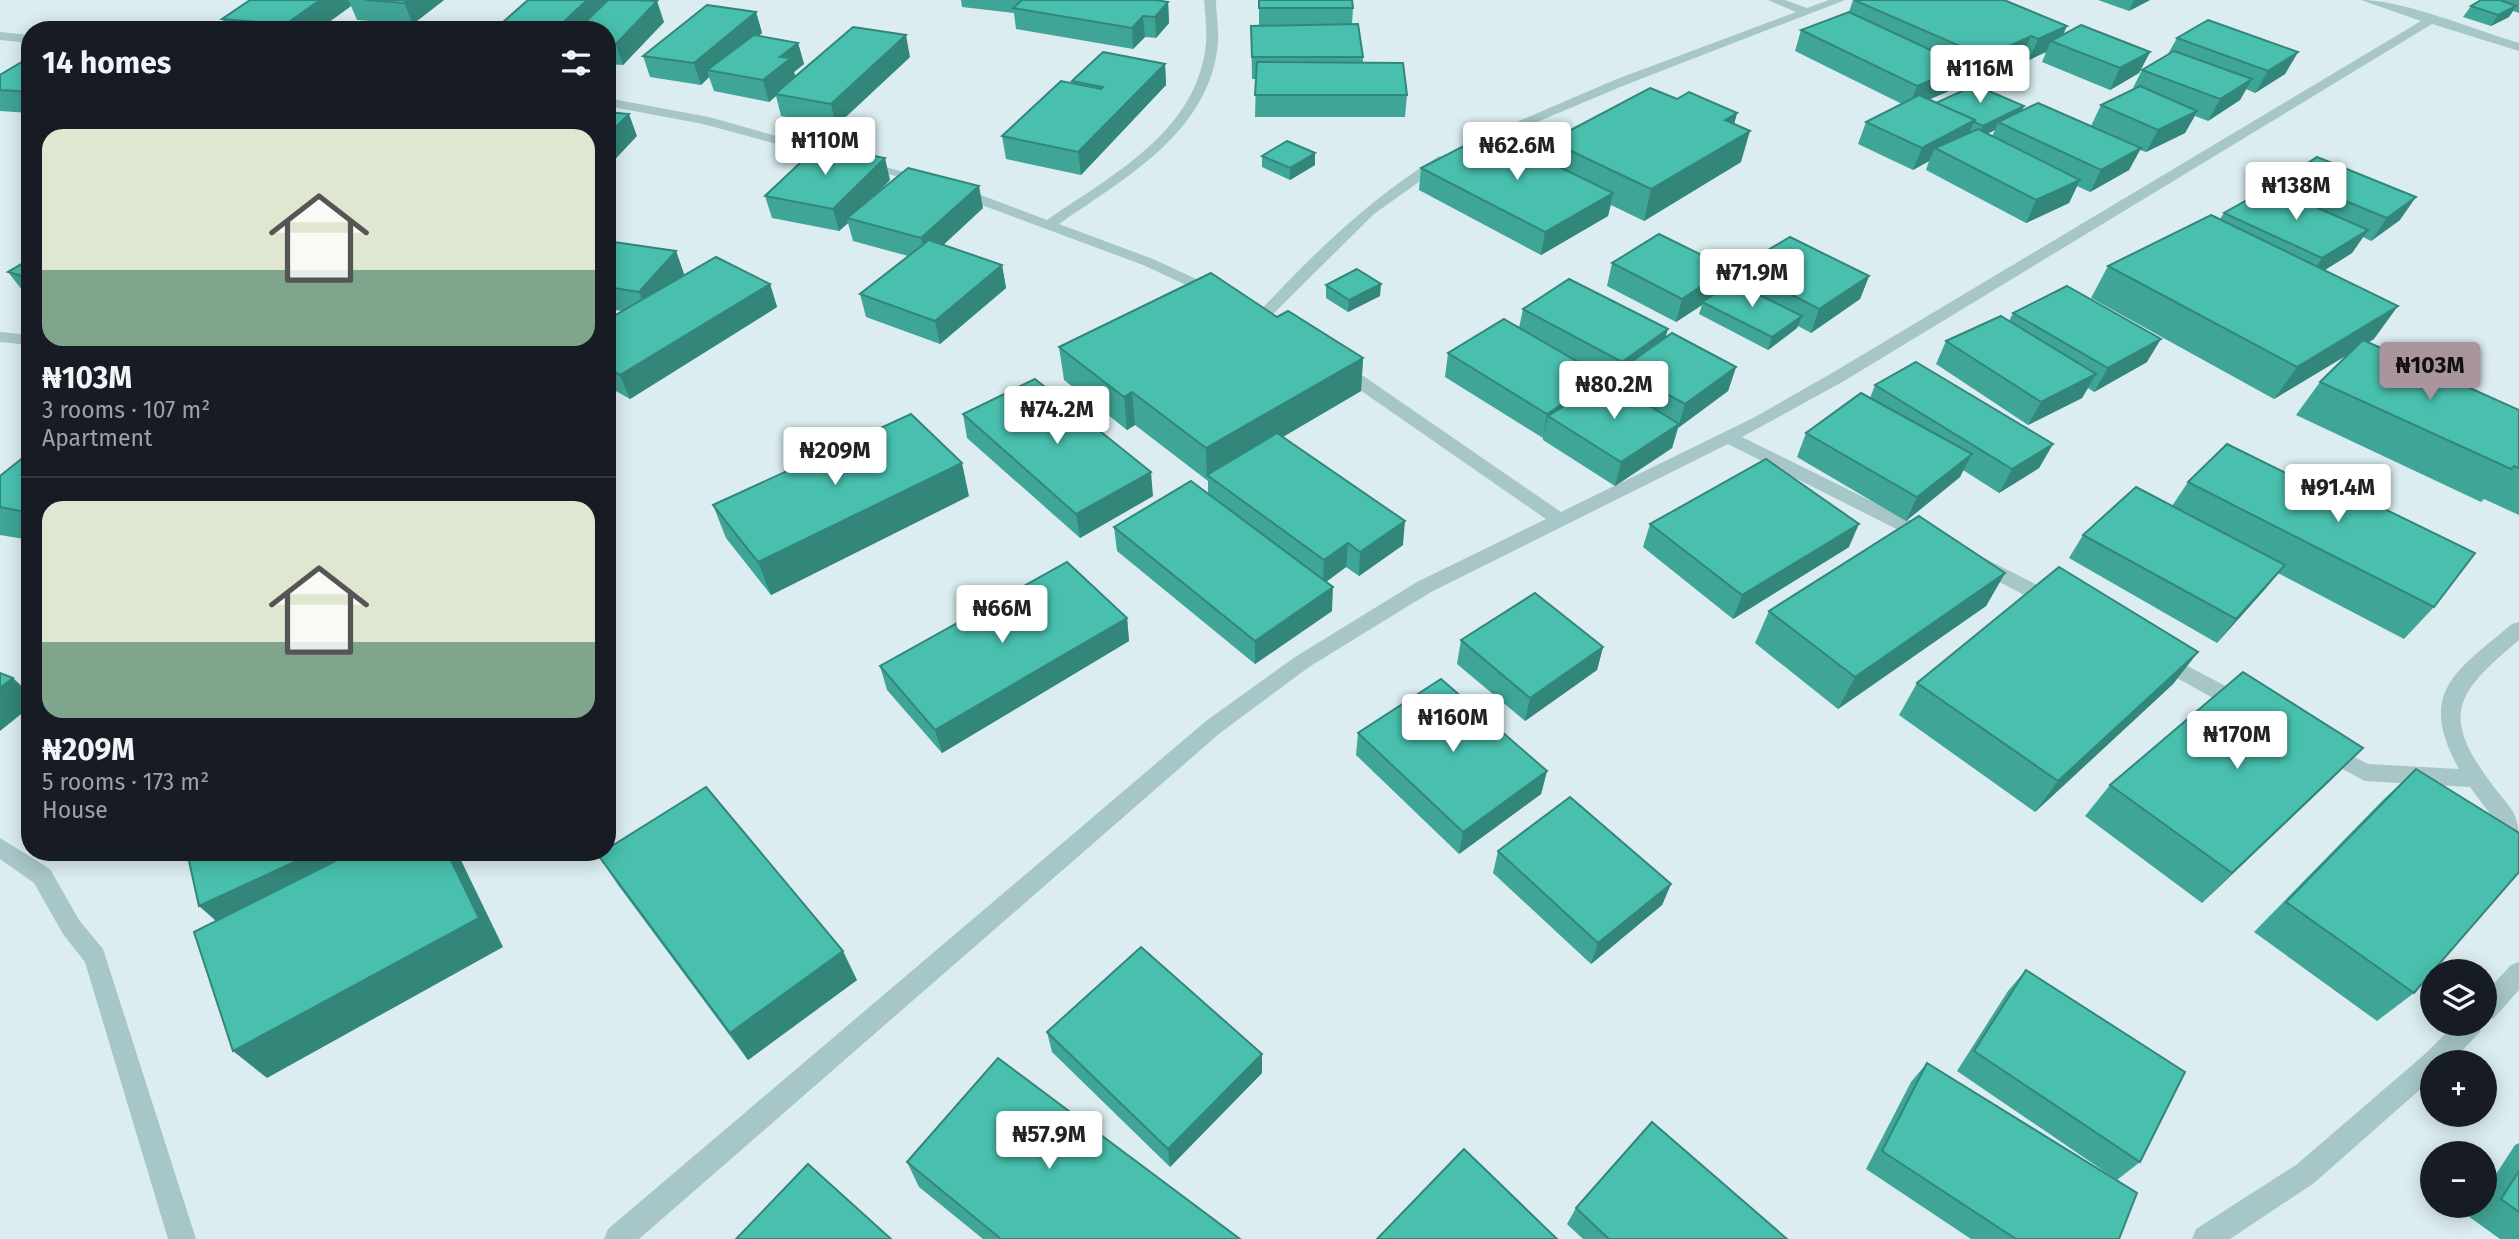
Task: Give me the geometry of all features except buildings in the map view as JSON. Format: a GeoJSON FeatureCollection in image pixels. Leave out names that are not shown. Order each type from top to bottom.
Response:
{"type":"FeatureCollection","features":[{"type":"Feature","properties":{"kind":"street"},"geometry":{"type":"LineString","coordinates":[[1050,224],[1159,145],[1192,108],[1212,63],[1210,0]]}},
{"type":"Feature","properties":{"kind":"street"},"geometry":{"type":"LineString","coordinates":[[1774,0],[1807,12]]}},
{"type":"Feature","properties":{"kind":"street"},"geometry":{"type":"LineString","coordinates":[[1263,317],[1338,236],[1413,176],[1466,147],[1622,82],[1839,0]]}},
{"type":"Feature","properties":{"kind":"street"},"geometry":{"type":"LineString","coordinates":[[2367,0],[2519,47]]}},
{"type":"Feature","properties":{"kind":"street"},"geometry":{"type":"LineString","coordinates":[[618,1239],[1213,727],[1302,662],[1424,587],[1727,437],[1892,345],[2432,19]]}},
{"type":"Feature","properties":{"kind":"street"},"geometry":{"type":"LineString","coordinates":[[0,36],[21,38]]}},
{"type":"Feature","properties":{"kind":"street"},"geometry":{"type":"LineString","coordinates":[[616,104],[704,120],[941,185],[1148,262],[1229,300]]}},
{"type":"Feature","properties":{"kind":"street"},"geometry":{"type":"LineString","coordinates":[[0,337],[21,339]]}},
{"type":"Feature","properties":{"kind":"street"},"geometry":{"type":"LineString","coordinates":[[1328,360],[1562,521]]}},
{"type":"Feature","properties":{"kind":"street"},"geometry":{"type":"LineString","coordinates":[[1727,437],[1940,543]]}},
{"type":"Feature","properties":{"kind":"street"},"geometry":{"type":"LineString","coordinates":[[1965,555],[2075,613]]}},
{"type":"Feature","properties":{"kind":"street"},"geometry":{"type":"LineString","coordinates":[[2519,629],[2465,678],[2452,699],[2449,720],[2455,742],[2519,835]]}},
{"type":"Feature","properties":{"kind":"street"},"geometry":{"type":"LineString","coordinates":[[2148,653],[2256,712]]}},
{"type":"Feature","properties":{"kind":"street"},"geometry":{"type":"LineString","coordinates":[[2305,739],[2365,772],[2478,779]]}},
{"type":"Feature","properties":{"kind":"street"},"geometry":{"type":"LineString","coordinates":[[0,847],[42,876],[71,927],[95,957],[182,1239]]}},
{"type":"Feature","properties":{"kind":"street"},"geometry":{"type":"LineString","coordinates":[[2497,997],[2519,972]]}},
{"type":"Feature","properties":{"kind":"street"},"geometry":{"type":"LineString","coordinates":[[2446,1050],[2459,1036]]}},
{"type":"Feature","properties":{"kind":"street"},"geometry":{"type":"LineString","coordinates":[[2206,1239],[2305,1174],[2420,1074]]}}]}
